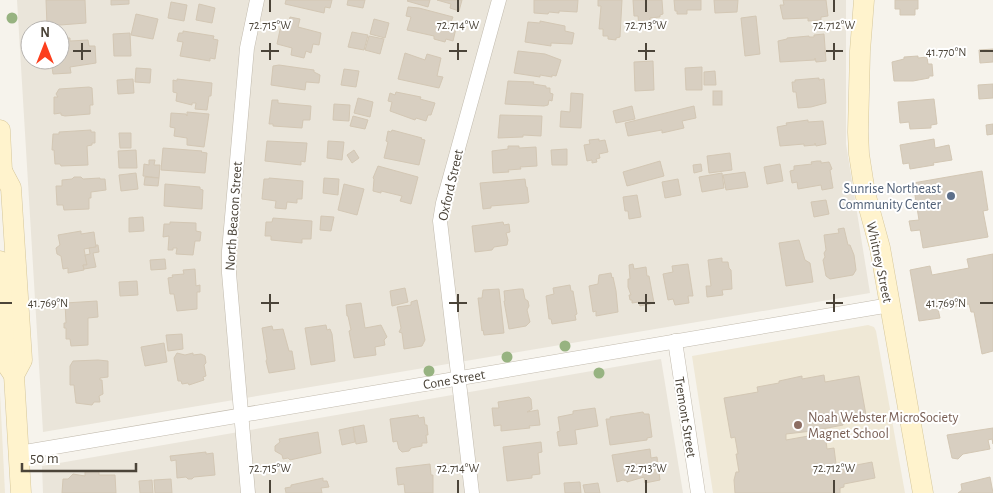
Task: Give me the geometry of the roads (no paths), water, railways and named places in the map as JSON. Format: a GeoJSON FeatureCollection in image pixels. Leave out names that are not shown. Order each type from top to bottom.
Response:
{"type":"FeatureCollection","features":[{"type":"Feature","properties":{"kind":"main road","name":"Whitney Street"},"geometry":{"type":"LineString","coordinates":[[864,0],[859,71],[858,132],[860,154],[865,193],[880,248],[923,493]]}},
{"type":"Feature","properties":{"kind":"main road"},"geometry":{"type":"LineString","coordinates":[[0,130],[1,174],[11,188],[22,360],[14,375]]}},
{"type":"Feature","properties":{"kind":"main road"},"geometry":{"type":"LineString","coordinates":[[0,261],[5,362],[14,375],[21,493]]}},
{"type":"Feature","properties":{"kind":"street","name":"North Beacon Street"},"geometry":{"type":"LineString","coordinates":[[248,493],[229,252],[247,48],[257,0]]}},
{"type":"Feature","properties":{"kind":"street","name":"Oxford Street"},"geometry":{"type":"LineString","coordinates":[[472,493],[440,221],[443,203],[499,0]]}},
{"type":"Feature","properties":{"kind":"street","name":"Cone Street"},"geometry":{"type":"LineString","coordinates":[[19,453],[241,417],[458,378],[890,305]]}},
{"type":"Feature","properties":{"kind":"street","name":"Tremont Street"},"geometry":{"type":"LineString","coordinates":[[675,342],[698,493]]}},
{"type":"Feature","properties":{"kind":"place","name":"Sunrise Northeast Community Center"},"geometry":{"type":"Point","coordinates":[951,196]}},
{"type":"Feature","properties":{"kind":"place","name":"Noah Webster MicroSociety Magnet School"},"geometry":{"type":"Point","coordinates":[798,425]}}]}
